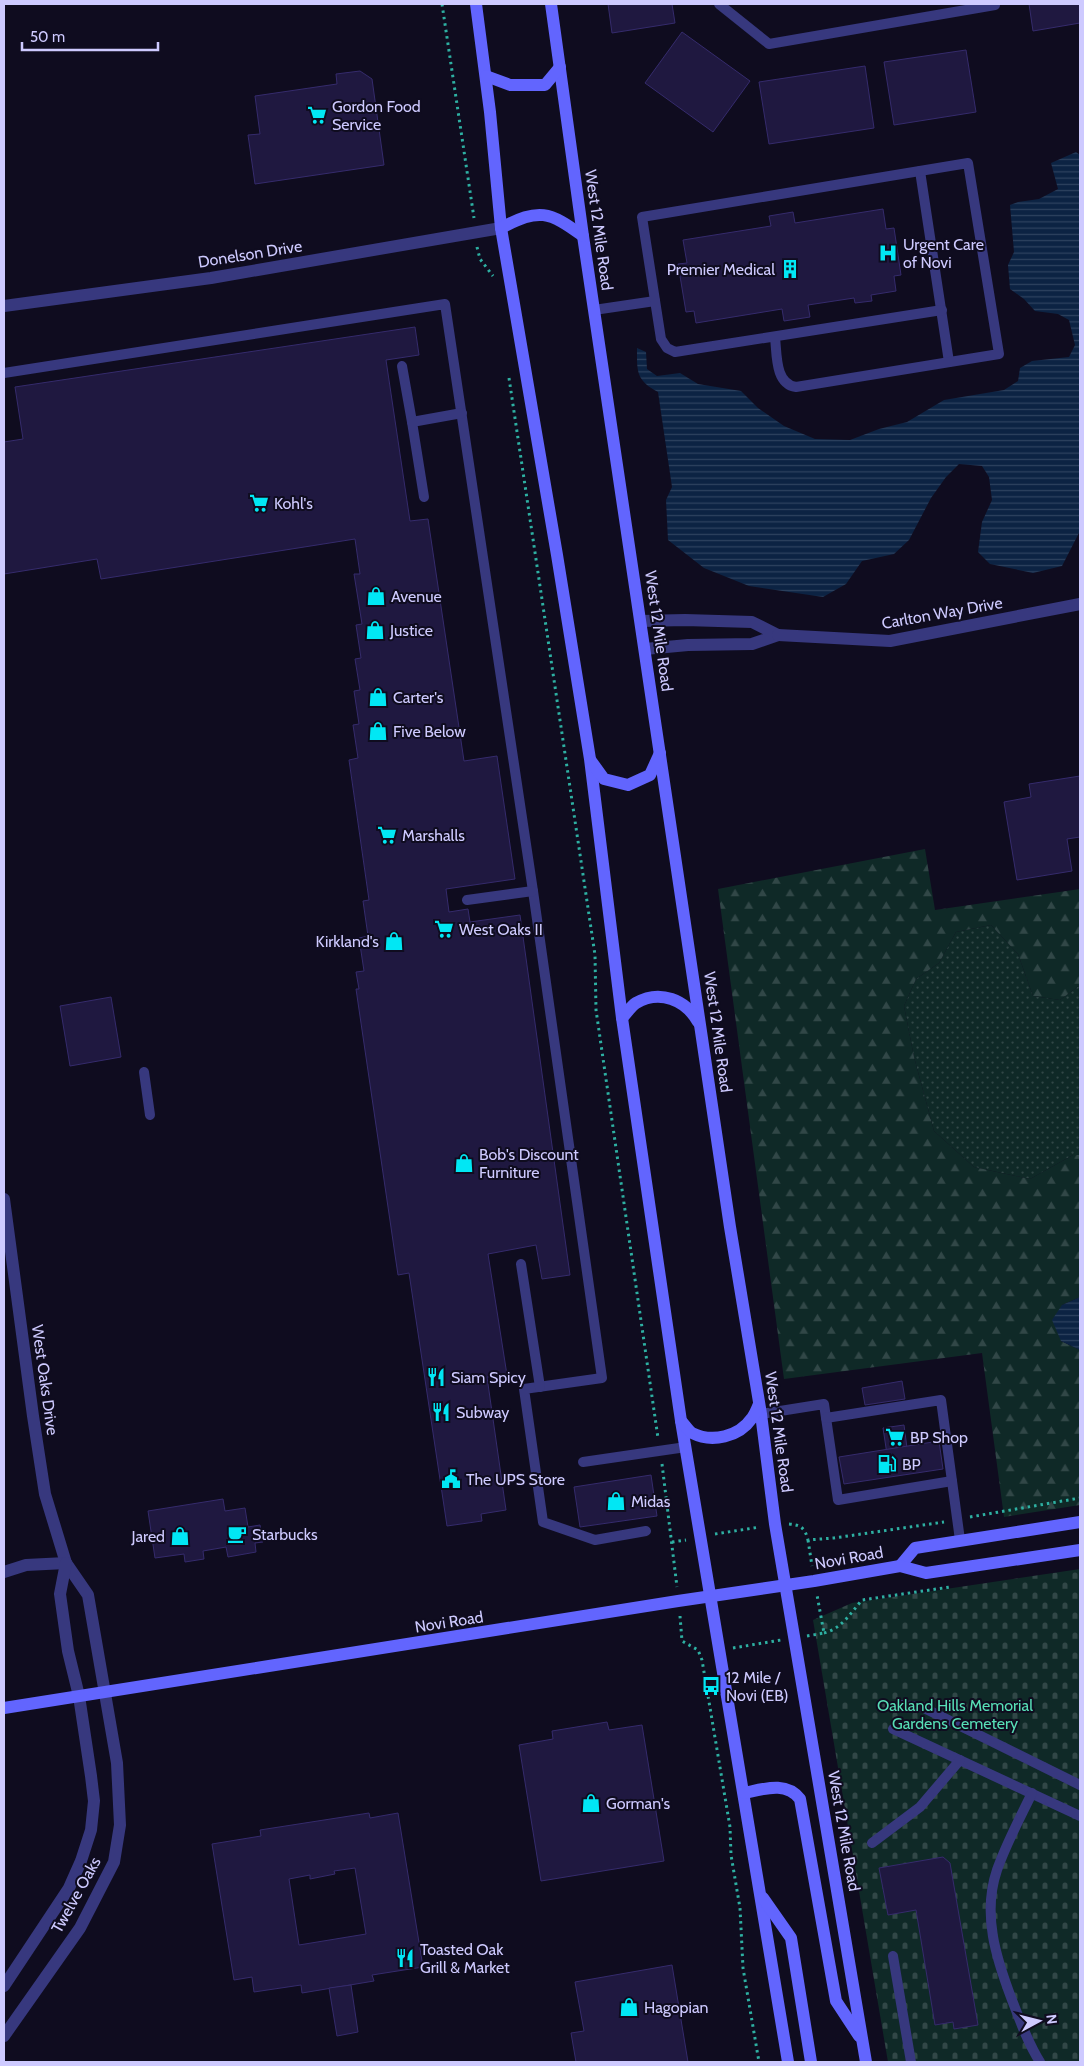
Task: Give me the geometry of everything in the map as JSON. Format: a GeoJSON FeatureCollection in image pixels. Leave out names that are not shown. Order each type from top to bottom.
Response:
{"type":"FeatureCollection","features":[{"type":"Feature","properties":{"kind":"main road"},"geometry":{"type":"LineString","coordinates":[[476,4],[486,76],[501,228],[590,759],[622,1018],[681,1421],[700,1537],[712,1596],[788,2062]]}},
{"type":"Feature","properties":{"kind":"main road","name":"West 12 Mile Road"},"geometry":{"type":"LineString","coordinates":[[551,4],[583,236],[701,1029],[760,1409],[775,1524],[866,2062]]}},
{"type":"Feature","properties":{"kind":"main road"},"geometry":{"type":"LineString","coordinates":[[486,76],[510,85],[546,85],[560,67]]}},
{"type":"Feature","properties":{"kind":"main road"},"geometry":{"type":"LineString","coordinates":[[501,228],[524,216],[544,214],[563,221],[583,236]]}},
{"type":"Feature","properties":{"kind":"main road"},"geometry":{"type":"LineString","coordinates":[[590,759],[604,779],[628,785],[650,775],[660,752]]}},
{"type":"Feature","properties":{"kind":"main road"},"geometry":{"type":"LineString","coordinates":[[622,1018],[636,1003],[656,996],[676,999],[692,1011],[701,1029]]}},
{"type":"Feature","properties":{"kind":"main road"},"geometry":{"type":"LineString","coordinates":[[681,1421],[691,1432],[707,1438],[724,1437],[739,1431],[760,1409]]}},
{"type":"Feature","properties":{"kind":"main road","name":"Novi Road"},"geometry":{"type":"LineString","coordinates":[[900,1566],[915,1548],[1080,1522]]}},
{"type":"Feature","properties":{"kind":"main road","name":"Novi Road"},"geometry":{"type":"LineString","coordinates":[[4,1708],[900,1566],[926,1573],[1080,1550]]}},
{"type":"Feature","properties":{"kind":"main road"},"geometry":{"type":"LineString","coordinates":[[744,1793],[781,1787],[795,1793],[800,1799],[836,2001],[862,2039]]}},
{"type":"Feature","properties":{"kind":"main road"},"geometry":{"type":"LineString","coordinates":[[761,1896],[791,1938],[811,2062]]}},
{"type":"Feature","properties":{"kind":"street","name":"Donelson Drive"},"geometry":{"type":"LineString","coordinates":[[4,306],[212,278],[501,228]]}},
{"type":"Feature","properties":{"kind":"street","name":"Carlton Way Drive"},"geometry":{"type":"LineString","coordinates":[[645,649],[752,644],[778,635],[890,641],[1080,604]]}},
{"type":"Feature","properties":{"kind":"street","name":"Carlton Way Drive"},"geometry":{"type":"LineString","coordinates":[[641,621],[752,622],[778,635]]}},
{"type":"Feature","properties":{"kind":"street","name":"West Oaks Drive"},"geometry":{"type":"LineString","coordinates":[[4,1198],[45,1494],[66,1563],[88,1595],[103,1692]]}},
{"type":"Feature","properties":{"kind":"street","name":"West Oaks Drive"},"geometry":{"type":"LineString","coordinates":[[66,1563],[60,1594],[68,1651],[79,1696]]}},
{"type":"Feature","properties":{"kind":"street"},"geometry":{"type":"LineString","coordinates":[[4,1572],[26,1566],[66,1563]]}},
{"type":"Feature","properties":{"kind":"street","name":"Twelve Oaks"},"geometry":{"type":"LineString","coordinates":[[4,2036],[80,1928],[114,1862],[120,1825],[117,1763],[103,1692]]}},
{"type":"Feature","properties":{"kind":"street","name":"Twelve Oaks"},"geometry":{"type":"LineString","coordinates":[[4,1986],[69,1888],[82,1861],[91,1830],[94,1802],[79,1696]]}},
{"type":"Feature","properties":{"kind":"lane"},"geometry":{"type":"LineString","coordinates":[[720,4],[769,44],[994,4]]}},
{"type":"Feature","properties":{"kind":"lane"},"geometry":{"type":"LineString","coordinates":[[775,337],[782,380],[789,386],[796,387],[999,354],[968,163],[642,217],[661,339],[667,348],[676,352],[942,310]]}},
{"type":"Feature","properties":{"kind":"lane"},"geometry":{"type":"LineString","coordinates":[[920,171],[949,362]]}},
{"type":"Feature","properties":{"kind":"lane"},"geometry":{"type":"LineString","coordinates":[[594,310],[654,301]]}},
{"type":"Feature","properties":{"kind":"lane"},"geometry":{"type":"LineString","coordinates":[[4,373],[446,304],[533,891],[602,1378],[524,1389],[543,1522],[595,1540],[646,1531]]}},
{"type":"Feature","properties":{"kind":"lane"},"geometry":{"type":"LineString","coordinates":[[402,366],[424,497]]}},
{"type":"Feature","properties":{"kind":"lane"},"geometry":{"type":"LineString","coordinates":[[412,422],[462,413]]}},
{"type":"Feature","properties":{"kind":"lane"},"geometry":{"type":"LineString","coordinates":[[467,900],[533,891]]}},
{"type":"Feature","properties":{"kind":"lane"},"geometry":{"type":"LineString","coordinates":[[144,1072],[150,1115]]}},
{"type":"Feature","properties":{"kind":"lane"},"geometry":{"type":"LineString","coordinates":[[521,1264],[540,1387]]}},
{"type":"Feature","properties":{"kind":"lane"},"geometry":{"type":"LineString","coordinates":[[826,1418],[940,1400],[960,1540]]}},
{"type":"Feature","properties":{"kind":"lane"},"geometry":{"type":"LineString","coordinates":[[760,1409],[824,1404],[838,1500],[952,1481]]}},
{"type":"Feature","properties":{"kind":"lane"},"geometry":{"type":"LineString","coordinates":[[583,1462],[686,1447]]}},
{"type":"Feature","properties":{"kind":"lane"},"geometry":{"type":"LineString","coordinates":[[901,1705],[922,1708],[1080,1785]]}},
{"type":"Feature","properties":{"kind":"lane"},"geometry":{"type":"LineString","coordinates":[[894,1729],[1080,1816]]}},
{"type":"Feature","properties":{"kind":"lane"},"geometry":{"type":"LineString","coordinates":[[872,1844],[920,1807],[960,1760]]}},
{"type":"Feature","properties":{"kind":"lane"},"geometry":{"type":"LineString","coordinates":[[1032,1793],[997,1870],[990,1912],[993,1940],[1000,1967],[1037,2061]]}},
{"type":"Feature","properties":{"kind":"lane"},"geometry":{"type":"LineString","coordinates":[[894,1956],[911,2062]]}},
{"type":"Feature","properties":{"kind":"path"},"geometry":{"type":"LineString","coordinates":[[442,4],[480,259],[493,274],[495,280]]}},
{"type":"Feature","properties":{"kind":"path"},"geometry":{"type":"LineString","coordinates":[[508,368],[594,955],[596,1010],[660,1450],[682,1641],[698,1650],[702,1660],[730,1827],[731,1855],[740,1908],[743,1968],[759,2062]]}},
{"type":"Feature","properties":{"kind":"path"},"geometry":{"type":"LineString","coordinates":[[672,1542],[775,1524],[801,1526],[805,1530],[808,1540],[834,1538],[1080,1498]]}},
{"type":"Feature","properties":{"kind":"path"},"geometry":{"type":"LineString","coordinates":[[824,1633],[833,1631],[840,1626],[862,1600],[950,1587]]}},
{"type":"Feature","properties":{"kind":"green space"},"geometry":{"type":"Polygon","coordinates":[[[925,849],[935,910],[1080,889],[1080,985],[1060,1000],[1033,996],[1018,954],[991,925],[956,932],[939,963],[916,979],[904,1006],[914,1057],[934,1131],[974,1167],[1030,1179],[1073,1155],[1080,1155],[1080,1297],[1062,1305],[1061,1341],[1080,1350],[1080,1505],[1004,1517],[982,1353],[784,1379],[718,889],[925,849]]]}},
{"type":"Feature","properties":{"kind":"green space"},"geometry":{"type":"Polygon","coordinates":[[[991,925],[1018,954],[1033,996],[1060,1000],[1080,985],[1080,1155],[1073,1155],[1030,1179],[974,1167],[934,1131],[914,1057],[904,1006],[916,979],[939,963],[956,932],[991,925]]]}},
{"type":"Feature","properties":{"kind":"green space","name":"Oakland Hills Memorial Gardens Cemetery"},"geometry":{"type":"Polygon","coordinates":[[[1080,1569],[1080,2062],[888,2062],[813,1620],[852,1603],[1080,1569]]]}},
{"type":"Feature","properties":{"kind":"water"},"geometry":{"type":"Polygon","coordinates":[[[1076,152],[1080,155],[1080,531],[1062,566],[1033,573],[990,564],[978,552],[982,522],[992,500],[989,477],[982,466],[959,464],[946,477],[931,498],[909,540],[894,554],[862,561],[846,584],[823,597],[749,586],[704,568],[668,540],[666,500],[672,487],[658,392],[645,383],[639,374],[637,348],[646,352],[647,369],[657,376],[680,373],[698,384],[741,391],[758,408],[784,426],[815,439],[850,440],[879,429],[907,422],[944,400],[1004,390],[1018,381],[1020,368],[1032,361],[1069,357],[1075,345],[1069,320],[1058,314],[1035,311],[1024,299],[1010,289],[1008,265],[1014,252],[1010,205],[1039,199],[1058,189],[1051,163],[1076,152]]]}},
{"type":"Feature","properties":{"kind":"water"},"geometry":{"type":"Polygon","coordinates":[[[1080,1297],[1080,1350],[1061,1341],[1052,1320],[1062,1305],[1080,1297]]]}},
{"type":"Feature","properties":{"kind":"building"},"geometry":{"type":"Polygon","coordinates":[[[608,4],[672,4],[675,23],[612,33],[608,4]]]}},
{"type":"Feature","properties":{"kind":"building"},"geometry":{"type":"Polygon","coordinates":[[[1029,4],[1080,4],[1080,23],[1033,31],[1029,4]]]}},
{"type":"Feature","properties":{"kind":"building"},"geometry":{"type":"Polygon","coordinates":[[[682,32],[750,81],[713,132],[645,83],[682,32]]]}},
{"type":"Feature","properties":{"kind":"building"},"geometry":{"type":"Polygon","coordinates":[[[966,50],[976,112],[894,125],[884,62],[966,50]]]}},
{"type":"Feature","properties":{"kind":"building"},"geometry":{"type":"Polygon","coordinates":[[[865,66],[874,128],[769,144],[759,82],[865,66]]]}},
{"type":"Feature","properties":{"kind":"building","name":"Gordon Food Service"},"geometry":{"type":"Polygon","coordinates":[[[360,71],[372,79],[384,165],[255,184],[248,135],[260,134],[255,96],[337,84],[336,74],[360,71]]]}},
{"type":"Feature","properties":{"kind":"building","name":"Premier Medical"},"geometry":{"type":"Polygon","coordinates":[[[883,209],[886,229],[894,228],[901,275],[894,276],[896,291],[871,295],[872,301],[855,303],[854,298],[808,305],[810,317],[784,321],[782,309],[696,323],[694,311],[686,312],[678,264],[687,263],[683,240],[771,226],[769,216],[793,212],[795,223],[883,209]]]}},
{"type":"Feature","properties":{"kind":"building","name":"West Oaks II"},"geometry":{"type":"Polygon","coordinates":[[[415,327],[419,355],[386,360],[410,521],[428,519],[464,761],[497,756],[515,879],[446,889],[449,912],[468,909],[470,922],[520,915],[570,1275],[542,1279],[536,1245],[488,1254],[507,1375],[487,1377],[506,1510],[481,1514],[482,1521],[447,1526],[409,1273],[398,1275],[356,989],[359,989],[356,972],[364,971],[359,938],[368,936],[363,901],[369,900],[349,760],[358,758],[353,725],[359,724],[354,691],[360,690],[355,659],[361,658],[356,625],[362,624],[354,574],[360,574],[355,539],[101,579],[97,559],[4,574],[4,442],[23,439],[15,387],[415,327]]]}},
{"type":"Feature","properties":{"kind":"building"},"geometry":{"type":"Polygon","coordinates":[[[1080,776],[1080,837],[1067,839],[1072,871],[1017,880],[1004,802],[1031,797],[1029,784],[1080,776]]]}},
{"type":"Feature","properties":{"kind":"building"},"geometry":{"type":"Polygon","coordinates":[[[111,997],[121,1057],[70,1066],[60,1006],[111,997]]]}},
{"type":"Feature","properties":{"kind":"building"},"geometry":{"type":"Polygon","coordinates":[[[902,1381],[905,1399],[865,1405],[862,1388],[902,1381]]]}},
{"type":"Feature","properties":{"kind":"building"},"geometry":{"type":"Polygon","coordinates":[[[904,1425],[910,1471],[890,1474],[883,1428],[904,1425]]]}},
{"type":"Feature","properties":{"kind":"building"},"geometry":{"type":"Polygon","coordinates":[[[939,1441],[943,1469],[844,1484],[839,1457],[939,1441]]]}},
{"type":"Feature","properties":{"kind":"building","name":"Midas"},"geometry":{"type":"Polygon","coordinates":[[[651,1475],[657,1516],[580,1527],[574,1487],[651,1475]]]}},
{"type":"Feature","properties":{"kind":"building"},"geometry":{"type":"Polygon","coordinates":[[[223,1499],[225,1511],[245,1508],[248,1527],[260,1525],[263,1542],[255,1543],[256,1552],[228,1557],[226,1547],[203,1551],[204,1559],[185,1562],[184,1554],[155,1558],[148,1511],[223,1499]]]}},
{"type":"Feature","properties":{"kind":"building","name":"Gorman's"},"geometry":{"type":"Polygon","coordinates":[[[607,1722],[609,1730],[642,1725],[664,1861],[541,1881],[519,1745],[553,1739],[552,1731],[607,1722]]]}},
{"type":"Feature","properties":{"kind":"building"},"geometry":{"type":"Polygon","coordinates":[[[369,1813],[370,1818],[398,1813],[423,1967],[372,1975],[374,1981],[302,1993],[301,1985],[254,1992],[252,1977],[234,1980],[212,1844],[261,1836],[260,1830],[369,1813]],[[355,1868],[334,1871],[335,1874],[310,1879],[310,1875],[289,1879],[299,1945],[366,1934],[355,1868]]]}},
{"type":"Feature","properties":{"kind":"building"},"geometry":{"type":"Polygon","coordinates":[[[943,1857],[950,1863],[978,2025],[954,2029],[953,2022],[935,2025],[916,1910],[888,1915],[879,1868],[943,1857]]]}},
{"type":"Feature","properties":{"kind":"building","name":"Hagopian"},"geometry":{"type":"Polygon","coordinates":[[[672,1965],[688,2062],[576,2062],[571,2033],[584,2031],[575,1982],[672,1965]]]}},
{"type":"Feature","properties":{"kind":"building"},"geometry":{"type":"Polygon","coordinates":[[[351,1985],[358,2032],[337,2036],[329,1988],[351,1985]]]}},
{"type":"Feature","properties":{"kind":"place","name":"Gordon Food Service"},"geometry":{"type":"Point","coordinates":[317,115]}},
{"type":"Feature","properties":{"kind":"place","name":"Urgent Care of Novi"},"geometry":{"type":"Point","coordinates":[888,253]}},
{"type":"Feature","properties":{"kind":"place","name":"Premier Medical"},"geometry":{"type":"Point","coordinates":[790,269]}},
{"type":"Feature","properties":{"kind":"place","name":"Kohl's"},"geometry":{"type":"Point","coordinates":[259,503]}},
{"type":"Feature","properties":{"kind":"place","name":"Avenue"},"geometry":{"type":"Point","coordinates":[376,596]}},
{"type":"Feature","properties":{"kind":"place","name":"Justice"},"geometry":{"type":"Point","coordinates":[375,630]}},
{"type":"Feature","properties":{"kind":"place","name":"Carter's"},"geometry":{"type":"Point","coordinates":[378,697]}},
{"type":"Feature","properties":{"kind":"place","name":"Five Below"},"geometry":{"type":"Point","coordinates":[378,731]}},
{"type":"Feature","properties":{"kind":"place","name":"Marshalls"},"geometry":{"type":"Point","coordinates":[387,835]}},
{"type":"Feature","properties":{"kind":"place","name":"West Oaks II"},"geometry":{"type":"Point","coordinates":[444,929]}},
{"type":"Feature","properties":{"kind":"place","name":"Kirkland's"},"geometry":{"type":"Point","coordinates":[394,941]}},
{"type":"Feature","properties":{"kind":"place","name":"Bob's Discount Furniture"},"geometry":{"type":"Point","coordinates":[464,1163]}},
{"type":"Feature","properties":{"kind":"place","name":"Siam Spicy"},"geometry":{"type":"Point","coordinates":[436,1377]}},
{"type":"Feature","properties":{"kind":"place","name":"Subway"},"geometry":{"type":"Point","coordinates":[441,1412]}},
{"type":"Feature","properties":{"kind":"place","name":"BP Shop"},"geometry":{"type":"Point","coordinates":[895,1437]}},
{"type":"Feature","properties":{"kind":"place","name":"BP"},"geometry":{"type":"Point","coordinates":[887,1464]}},
{"type":"Feature","properties":{"kind":"place","name":"The UPS Store"},"geometry":{"type":"Point","coordinates":[451,1479]}},
{"type":"Feature","properties":{"kind":"place","name":"Midas"},"geometry":{"type":"Point","coordinates":[616,1501]}},
{"type":"Feature","properties":{"kind":"place","name":"Starbucks"},"geometry":{"type":"Point","coordinates":[237,1534]}},
{"type":"Feature","properties":{"kind":"place","name":"Jared"},"geometry":{"type":"Point","coordinates":[180,1536]}},
{"type":"Feature","properties":{"kind":"place","name":"12 Mile / Novi (EB)"},"geometry":{"type":"Point","coordinates":[711,1686]}},
{"type":"Feature","properties":{"kind":"place","name":"Gorman's"},"geometry":{"type":"Point","coordinates":[591,1803]}},
{"type":"Feature","properties":{"kind":"place","name":"Toasted Oak Grill & Market"},"geometry":{"type":"Point","coordinates":[405,1958]}},
{"type":"Feature","properties":{"kind":"place","name":"Hagopian"},"geometry":{"type":"Point","coordinates":[629,2007]}}]}
